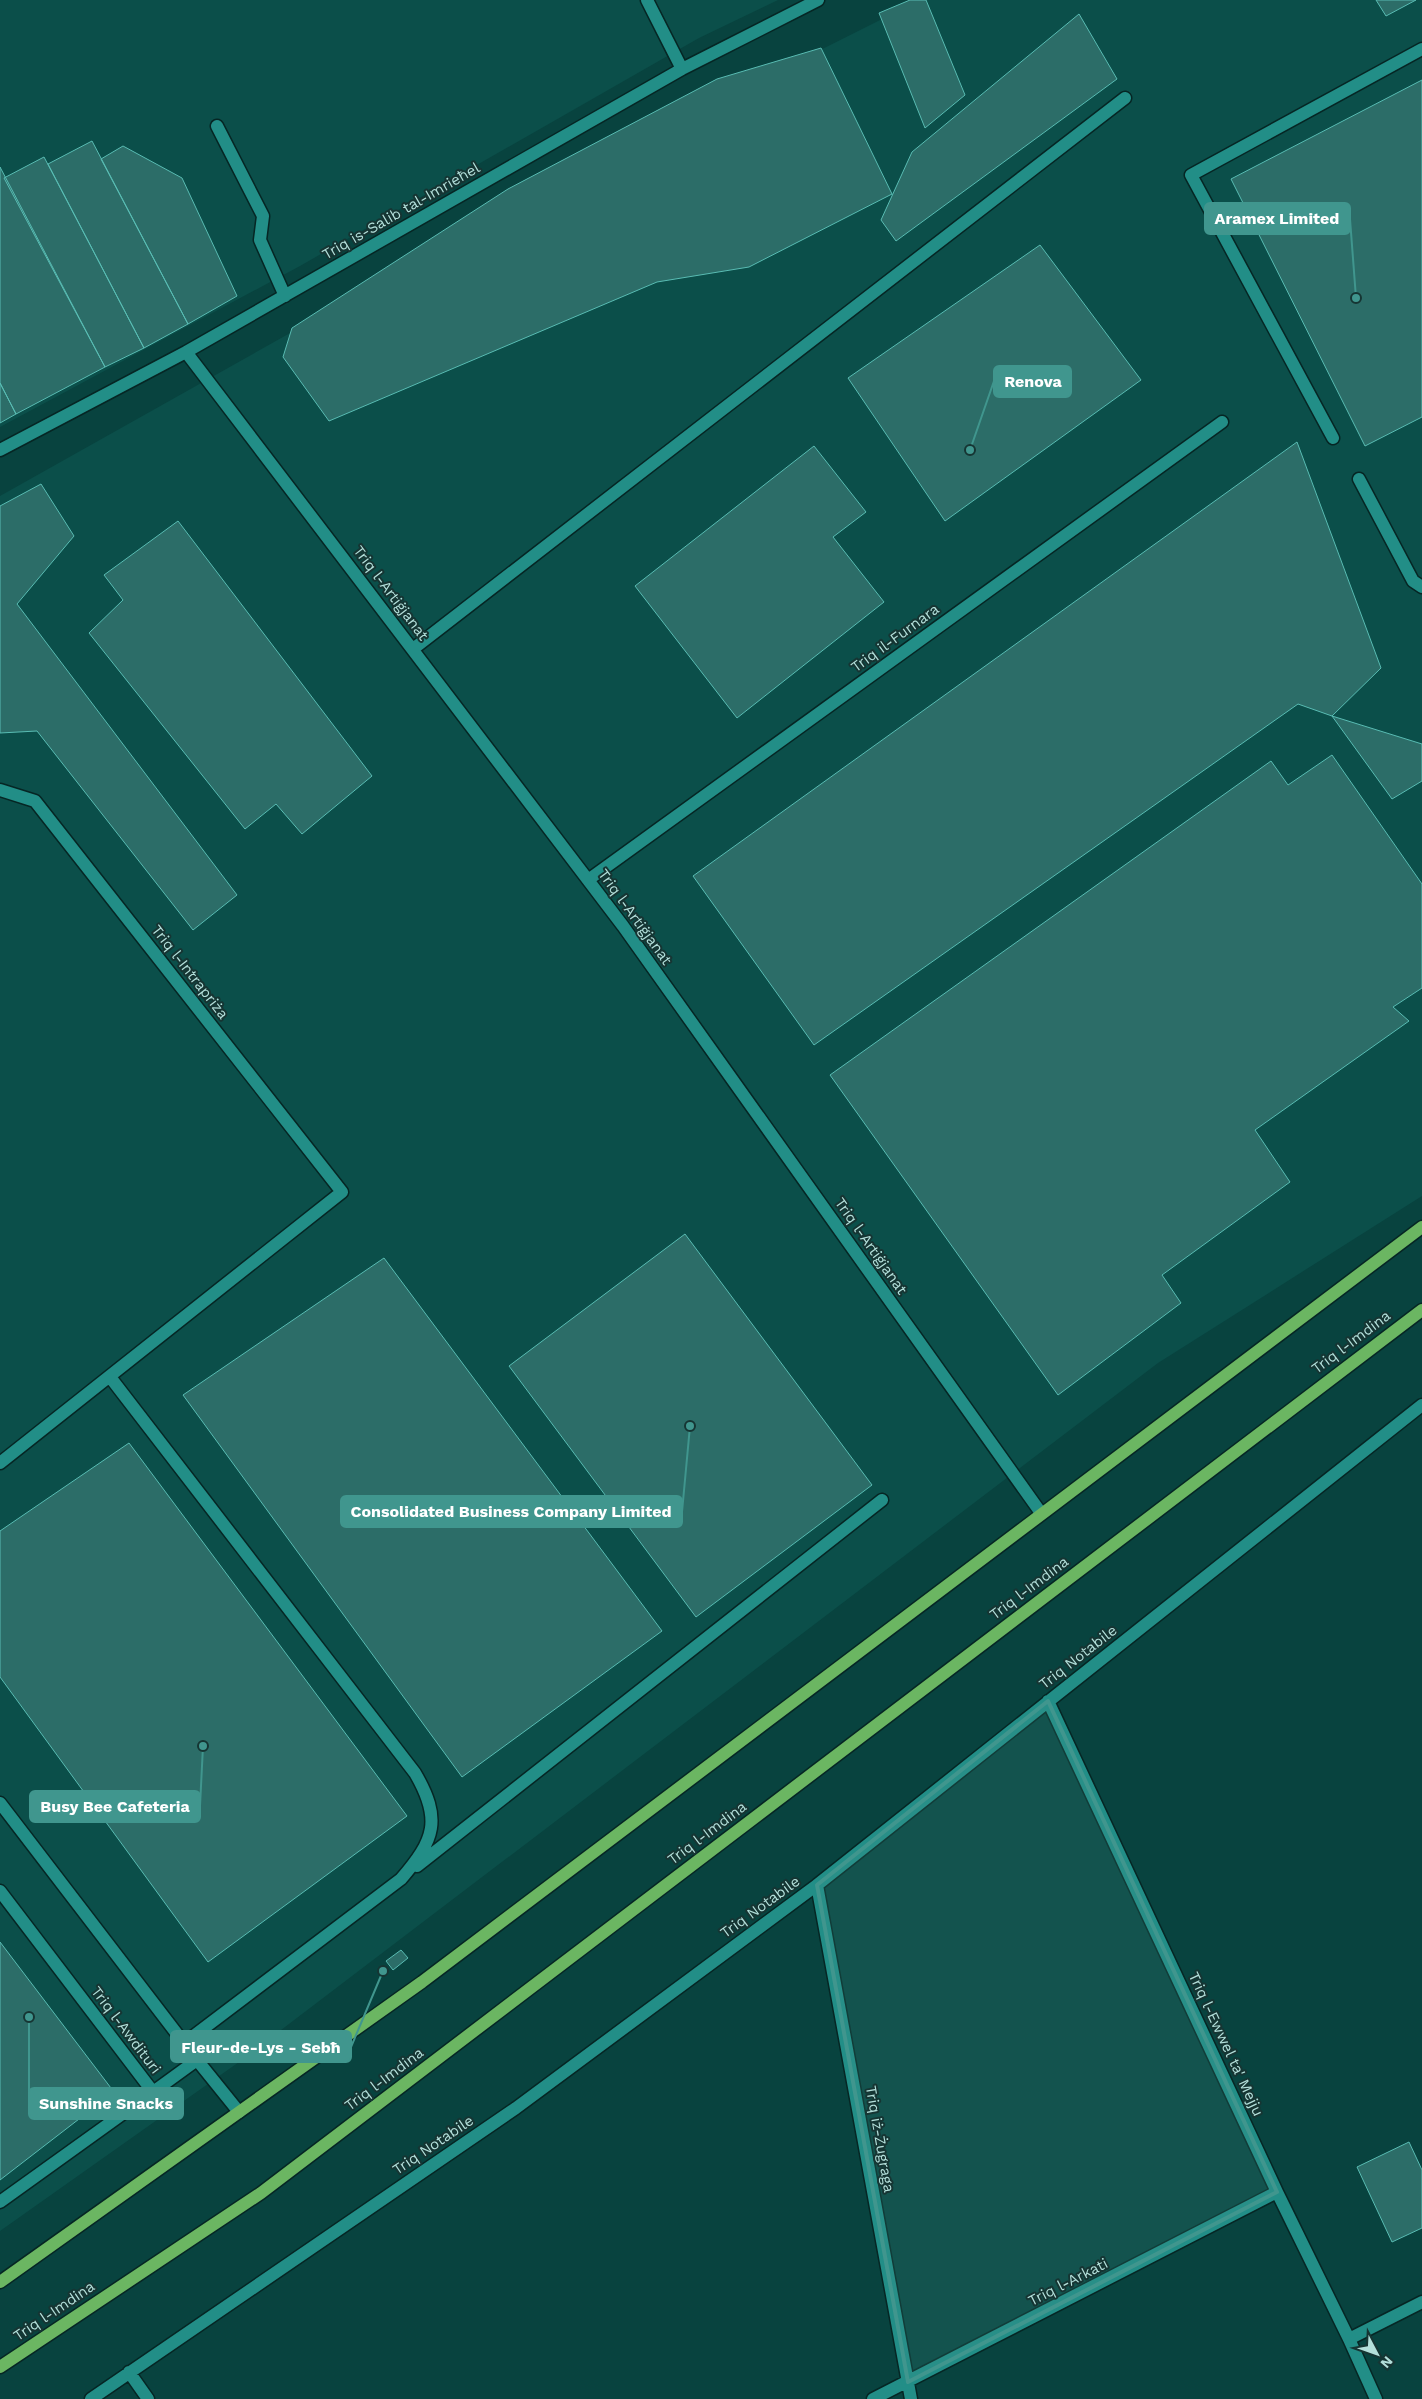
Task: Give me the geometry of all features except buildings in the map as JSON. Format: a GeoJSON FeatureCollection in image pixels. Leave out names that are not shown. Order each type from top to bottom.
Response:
{"type":"FeatureCollection","features":[{"type":"Feature","properties":{"kind":"main road"},"geometry":{"type":"LineString","coordinates":[[0,2282],[422,1982],[1422,1227]]}},
{"type":"Feature","properties":{"kind":"main road","name":"Triq l-Imdina"},"geometry":{"type":"LineString","coordinates":[[0,2367],[261,2193],[1422,1310]]}},
{"type":"Feature","properties":{"kind":"street"},"geometry":{"type":"LineString","coordinates":[[647,0],[682,69]]}},
{"type":"Feature","properties":{"kind":"street","name":"Triq is-Salib tal-Imrieħel"},"geometry":{"type":"LineString","coordinates":[[0,450],[186,352],[682,69],[818,0]]}},
{"type":"Feature","properties":{"kind":"street"},"geometry":{"type":"LineString","coordinates":[[1333,438],[1190,175],[1422,49]]}},
{"type":"Feature","properties":{"kind":"street"},"geometry":{"type":"LineString","coordinates":[[413,649],[1125,98]]}},
{"type":"Feature","properties":{"kind":"street"},"geometry":{"type":"LineString","coordinates":[[217,126],[263,216],[260,240],[285,296]]}},
{"type":"Feature","properties":{"kind":"street","name":"Triq l-Artiġjanat"},"geometry":{"type":"LineString","coordinates":[[186,352],[629,934],[1041,1513]]}},
{"type":"Feature","properties":{"kind":"street","name":"Triq il-Furnara"},"geometry":{"type":"LineString","coordinates":[[588,880],[1222,422]]}},
{"type":"Feature","properties":{"kind":"street"},"geometry":{"type":"LineString","coordinates":[[1359,479],[1414,580],[1422,587]]}},
{"type":"Feature","properties":{"kind":"street","name":"Triq l-Intrapriża"},"geometry":{"type":"LineString","coordinates":[[0,790],[35,801],[342,1192],[110,1377]]}},
{"type":"Feature","properties":{"kind":"street"},"geometry":{"type":"LineString","coordinates":[[0,1463],[110,1377],[415,1773],[426,1792],[432,1812],[431,1830],[425,1847],[401,1879]]}},
{"type":"Feature","properties":{"kind":"street","name":"Triq Notabile"},"geometry":{"type":"LineString","coordinates":[[91,2399],[516,2108],[817,1885],[1422,1405]]}},
{"type":"Feature","properties":{"kind":"street"},"geometry":{"type":"LineString","coordinates":[[183,2044],[401,1879],[882,1500]]}},
{"type":"Feature","properties":{"kind":"street","name":"Triq l-Ewwel ta' Mejju"},"geometry":{"type":"LineString","coordinates":[[1048,1701],[1277,2192],[1350,2339],[1376,2399]]}},
{"type":"Feature","properties":{"kind":"street"},"geometry":{"type":"LineString","coordinates":[[0,1803],[183,2044],[239,2112]]}},
{"type":"Feature","properties":{"kind":"street","name":"Triq iż-Żugraga"},"geometry":{"type":"LineString","coordinates":[[817,1885],[910,2399]]}},
{"type":"Feature","properties":{"kind":"street","name":"Triq l-Awdituri"},"geometry":{"type":"LineString","coordinates":[[0,1891],[153,2092],[197,2060]]}},
{"type":"Feature","properties":{"kind":"street"},"geometry":{"type":"LineString","coordinates":[[0,2202],[153,2092]]}},
{"type":"Feature","properties":{"kind":"street","name":"Triq l-Arkati"},"geometry":{"type":"LineString","coordinates":[[873,2399],[1277,2192]]}},
{"type":"Feature","properties":{"kind":"street"},"geometry":{"type":"LineString","coordinates":[[1350,2339],[1422,2302]]}},
{"type":"Feature","properties":{"kind":"street"},"geometry":{"type":"LineString","coordinates":[[129,2372],[148,2399]]}},
{"type":"Feature","properties":{"kind":"highlighted area"},"geometry":{"type":"Polygon","coordinates":[[[1048,1701],[1277,2192],[908,2382],[817,1885],[1048,1701]]]}},
{"type":"Feature","properties":{"kind":"shaded area"},"geometry":{"type":"Polygon","coordinates":[[[0,0],[778,0],[699,38],[300,266],[0,427],[0,0]]]}},
{"type":"Feature","properties":{"kind":"shaded area"},"geometry":{"type":"Polygon","coordinates":[[[920,0],[1422,0],[1422,1196],[1158,1363],[239,2062],[0,2231],[0,496],[577,172],[920,0]]]}},
{"type":"Feature","properties":{"kind":"place","name":"Aramex Limited"},"geometry":{"type":"Point","coordinates":[1356,298]}},
{"type":"Feature","properties":{"kind":"place","name":"Renova"},"geometry":{"type":"Point","coordinates":[970,450]}},
{"type":"Feature","properties":{"kind":"place","name":"Consolidated Business Company Limited"},"geometry":{"type":"Point","coordinates":[690,1426]}},
{"type":"Feature","properties":{"kind":"place","name":"Busy Bee Cafeteria"},"geometry":{"type":"Point","coordinates":[203,1746]}},
{"type":"Feature","properties":{"kind":"place","name":"Fleur-de-Lys - Sebħ"},"geometry":{"type":"Point","coordinates":[383,1971]}},
{"type":"Feature","properties":{"kind":"place","name":"Sunshine Snacks"},"geometry":{"type":"Point","coordinates":[29,2017]}}]}
